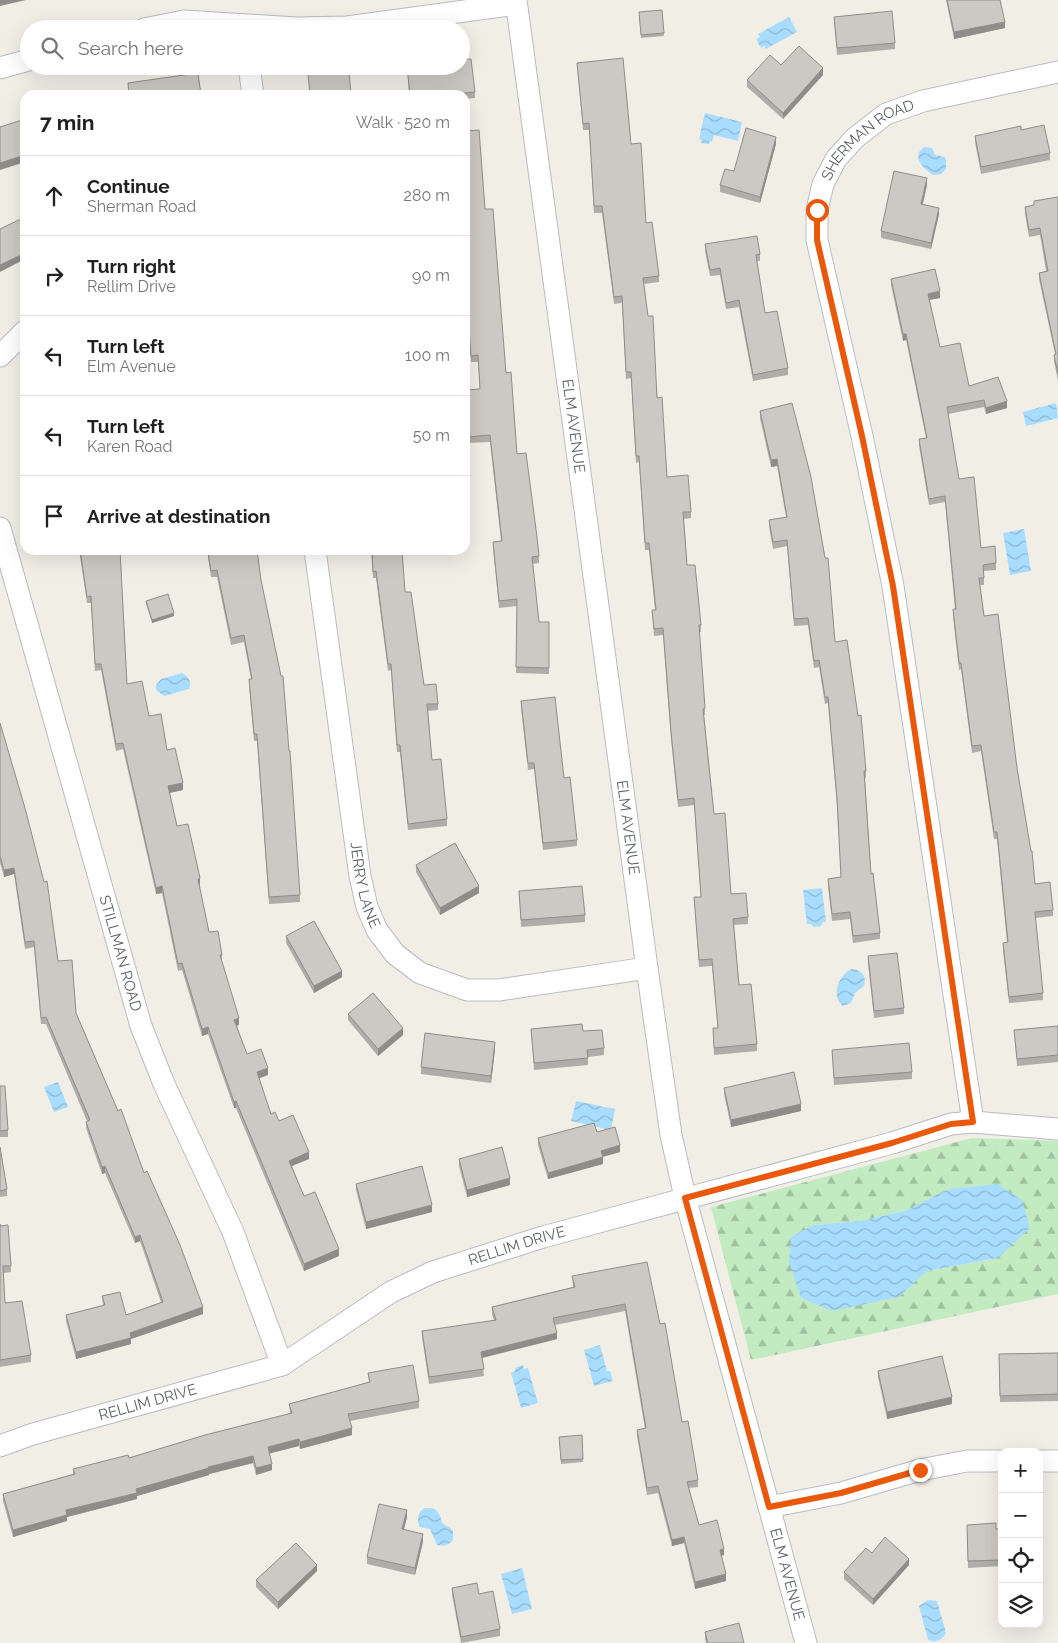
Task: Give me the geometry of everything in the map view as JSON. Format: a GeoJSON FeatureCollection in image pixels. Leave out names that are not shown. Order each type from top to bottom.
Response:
{"type":"FeatureCollection","features":[{"type":"Feature","properties":{"kind":"street"},"geometry":{"type":"LineString","coordinates":[[394,20],[516,2]]}},
{"type":"Feature","properties":{"kind":"street","name":"ELM AVENUE"},"geometry":{"type":"LineString","coordinates":[[516,2],[671,1135],[685,1198],[806,1643]]}},
{"type":"Feature","properties":{"kind":"street"},"geometry":{"type":"LineString","coordinates":[[0,68],[20,62]]}},
{"type":"Feature","properties":{"kind":"street","name":"SHERMAN ROAD"},"geometry":{"type":"LineString","coordinates":[[973,1122],[893,586],[862,436],[817,240],[817,210],[823,184],[836,159],[855,138],[886,114],[924,101],[1058,72]]}},
{"type":"Feature","properties":{"kind":"street"},"geometry":{"type":"LineString","coordinates":[[250,75],[252,90]]}},
{"type":"Feature","properties":{"kind":"street"},"geometry":{"type":"LineString","coordinates":[[0,356],[20,336]]}},
{"type":"Feature","properties":{"kind":"street","name":"STILLMAN ROAD"},"geometry":{"type":"LineString","coordinates":[[0,528],[141,1026],[164,1084],[233,1232],[282,1365]]}},
{"type":"Feature","properties":{"kind":"street","name":"JERRY LANE"},"geometry":{"type":"LineString","coordinates":[[316,555],[360,876],[367,907],[377,930],[395,954],[420,973],[467,990],[499,990],[647,968]]}},
{"type":"Feature","properties":{"kind":"street","name":"RELLIM DRIVE"},"geometry":{"type":"LineString","coordinates":[[0,1446],[33,1434],[282,1365],[391,1292],[433,1272],[543,1237],[892,1143],[951,1124],[973,1122],[1058,1129]]}},
{"type":"Feature","properties":{"kind":"street"},"geometry":{"type":"LineString","coordinates":[[769,1507],[841,1493],[920,1470],[967,1461],[998,1461]]}},
{"type":"Feature","properties":{"kind":"street"},"geometry":{"type":"LineString","coordinates":[[1043,1461],[1058,1461]]}},
{"type":"Feature","properties":{"kind":"green space"},"geometry":{"type":"Polygon","coordinates":[[[972,1138],[1058,1141],[1058,1294],[751,1360],[711,1207],[972,1138]],[[948,1189],[905,1211],[859,1221],[813,1225],[927,1271],[998,1258],[948,1189]]]}},
{"type":"Feature","properties":{"kind":"water"},"geometry":{"type":"Polygon","coordinates":[[[789,17],[797,32],[766,49],[764,46],[761,48],[756,39],[760,37],[758,34],[789,17]]]}},
{"type":"Feature","properties":{"kind":"water"},"geometry":{"type":"Polygon","coordinates":[[[705,113],[742,122],[738,141],[714,135],[712,142],[710,141],[709,144],[701,143],[702,140],[699,139],[705,113]]]}},
{"type":"Feature","properties":{"kind":"water"},"geometry":{"type":"Polygon","coordinates":[[[924,147],[932,148],[935,155],[945,157],[946,169],[941,174],[933,175],[920,163],[919,152],[924,147]]]}},
{"type":"Feature","properties":{"kind":"water"},"geometry":{"type":"Polygon","coordinates":[[[1056,403],[1058,418],[1026,426],[1023,412],[1056,403]]]}},
{"type":"Feature","properties":{"kind":"water"},"geometry":{"type":"Polygon","coordinates":[[[1024,529],[1031,571],[1010,575],[1003,533],[1024,529]]]}},
{"type":"Feature","properties":{"kind":"water"},"geometry":{"type":"Polygon","coordinates":[[[182,673],[189,679],[189,689],[164,696],[156,690],[156,685],[161,679],[182,673]]]}},
{"type":"Feature","properties":{"kind":"water"},"geometry":{"type":"Polygon","coordinates":[[[822,888],[826,922],[823,922],[821,926],[814,927],[811,924],[807,924],[803,890],[822,888]]]}},
{"type":"Feature","properties":{"kind":"water"},"geometry":{"type":"Polygon","coordinates":[[[852,969],[863,974],[865,979],[864,986],[855,993],[851,1003],[843,1006],[837,997],[838,986],[843,975],[852,969]]]}},
{"type":"Feature","properties":{"kind":"water"},"geometry":{"type":"Polygon","coordinates":[[[58,1082],[68,1107],[54,1112],[44,1087],[58,1082]]]}},
{"type":"Feature","properties":{"kind":"water"},"geometry":{"type":"Polygon","coordinates":[[[576,1101],[615,1109],[611,1130],[571,1121],[576,1101]]]}},
{"type":"Feature","properties":{"kind":"water"},"geometry":{"type":"Polygon","coordinates":[[[998,1184],[1022,1200],[1030,1228],[998,1258],[927,1271],[899,1297],[832,1311],[801,1298],[789,1262],[791,1237],[813,1225],[859,1221],[905,1211],[948,1189],[998,1184]]]}},
{"type":"Feature","properties":{"kind":"water"},"geometry":{"type":"Polygon","coordinates":[[[600,1345],[607,1371],[610,1371],[613,1381],[594,1386],[584,1350],[600,1345]]]}},
{"type":"Feature","properties":{"kind":"water"},"geometry":{"type":"Polygon","coordinates":[[[523,1365],[524,1369],[528,1368],[538,1403],[521,1408],[511,1373],[515,1371],[515,1368],[523,1365]]]}},
{"type":"Feature","properties":{"kind":"water"},"geometry":{"type":"Polygon","coordinates":[[[425,1508],[435,1510],[439,1514],[442,1523],[453,1530],[453,1540],[450,1543],[444,1546],[437,1545],[430,1529],[420,1527],[418,1516],[425,1508]]]}},
{"type":"Feature","properties":{"kind":"water"},"geometry":{"type":"Polygon","coordinates":[[[522,1568],[532,1609],[512,1614],[501,1574],[522,1568]]]}},
{"type":"Feature","properties":{"kind":"water"},"geometry":{"type":"Polygon","coordinates":[[[928,1600],[937,1601],[946,1633],[941,1639],[936,1641],[928,1640],[919,1606],[928,1600]]]}},
{"type":"Feature","properties":{"kind":"building"},"geometry":{"type":"Polygon","coordinates":[[[947,0],[1000,0],[1005,22],[954,32],[947,0]]]}},
{"type":"Feature","properties":{"kind":"building"},"geometry":{"type":"Polygon","coordinates":[[[662,10],[664,33],[641,35],[639,12],[662,10]]]}},
{"type":"Feature","properties":{"kind":"building"},"geometry":{"type":"Polygon","coordinates":[[[892,11],[895,43],[837,48],[834,17],[892,11]]]}},
{"type":"Feature","properties":{"kind":"building"},"geometry":{"type":"Polygon","coordinates":[[[799,46],[823,68],[783,113],[747,80],[770,55],[781,65],[799,46]]]}},
{"type":"Feature","properties":{"kind":"building"},"geometry":{"type":"Polygon","coordinates":[[[623,58],[631,144],[641,143],[646,223],[652,222],[659,276],[643,278],[648,316],[653,316],[657,398],[662,397],[667,477],[688,475],[691,512],[683,512],[687,565],[695,565],[701,625],[699,625],[705,708],[703,709],[714,814],[725,813],[731,894],[746,893],[748,917],[733,919],[739,985],[751,984],[757,1044],[714,1048],[713,1028],[718,1028],[712,959],[699,960],[694,897],[701,897],[694,798],[678,800],[663,628],[654,629],[652,610],[656,610],[649,543],[645,543],[639,456],[636,456],[631,372],[626,372],[622,296],[614,297],[602,206],[594,206],[589,123],[583,124],[577,63],[623,58]]]}},
{"type":"Feature","properties":{"kind":"building"},"geometry":{"type":"Polygon","coordinates":[[[470,59],[475,92],[470,92],[470,90],[409,90],[408,75],[470,75],[470,59]]]}},
{"type":"Feature","properties":{"kind":"building"},"geometry":{"type":"Polygon","coordinates":[[[184,75],[198,75],[200,90],[129,90],[128,83],[184,75]]]}},
{"type":"Feature","properties":{"kind":"building"},"geometry":{"type":"Polygon","coordinates":[[[308,75],[349,75],[351,90],[310,90],[308,75]]]}},
{"type":"Feature","properties":{"kind":"building"},"geometry":{"type":"Polygon","coordinates":[[[20,121],[20,157],[0,163],[0,127],[20,121]]]}},
{"type":"Feature","properties":{"kind":"building"},"geometry":{"type":"Polygon","coordinates":[[[1044,125],[1050,153],[981,167],[975,136],[1021,126],[1021,130],[1044,125]]]}},
{"type":"Feature","properties":{"kind":"building"},"geometry":{"type":"Polygon","coordinates":[[[746,128],[776,137],[760,197],[720,185],[725,169],[734,171],[746,128]]]}},
{"type":"Feature","properties":{"kind":"building"},"geometry":{"type":"Polygon","coordinates":[[[479,130],[485,209],[493,209],[506,373],[511,372],[517,454],[526,453],[539,556],[532,557],[539,622],[549,622],[549,668],[516,667],[517,599],[499,601],[493,542],[502,541],[490,435],[470,437],[470,390],[480,389],[478,355],[471,356],[470,343],[470,131],[479,130]]]}},
{"type":"Feature","properties":{"kind":"building"},"geometry":{"type":"Polygon","coordinates":[[[894,171],[927,178],[921,204],[939,208],[931,243],[881,231],[894,171]]]}},
{"type":"Feature","properties":{"kind":"building"},"geometry":{"type":"Polygon","coordinates":[[[1058,197],[1058,374],[1054,355],[1056,354],[1039,273],[1048,271],[1040,228],[1029,230],[1025,207],[1034,205],[1034,201],[1058,197]]]}},
{"type":"Feature","properties":{"kind":"building"},"geometry":{"type":"Polygon","coordinates":[[[20,219],[20,255],[0,265],[0,229],[20,219]]]}},
{"type":"Feature","properties":{"kind":"building"},"geometry":{"type":"Polygon","coordinates":[[[757,236],[760,254],[756,255],[765,313],[777,311],[788,368],[753,375],[739,300],[726,303],[720,268],[710,270],[705,244],[757,236]]]}},
{"type":"Feature","properties":{"kind":"building"},"geometry":{"type":"Polygon","coordinates":[[[935,269],[940,291],[928,294],[940,347],[960,343],[969,386],[998,377],[1007,401],[986,408],[984,400],[947,407],[959,479],[974,477],[981,548],[995,546],[996,563],[983,565],[984,578],[979,578],[984,616],[998,614],[1017,768],[1032,851],[1035,884],[1050,882],[1053,910],[1035,912],[1043,993],[1009,997],[1003,943],[1008,942],[997,832],[994,832],[981,745],[972,746],[961,663],[959,663],[953,609],[956,609],[945,496],[929,499],[919,439],[927,438],[906,334],[903,334],[891,279],[935,269]]]}},
{"type":"Feature","properties":{"kind":"building"},"geometry":{"type":"Polygon","coordinates":[[[792,403],[811,477],[825,558],[828,558],[835,642],[847,640],[858,716],[861,715],[871,874],[873,873],[880,933],[853,936],[850,912],[832,914],[828,879],[841,877],[837,799],[828,697],[825,697],[819,660],[814,661],[808,618],[794,619],[787,540],[773,542],[769,520],[787,517],[777,459],[771,460],[760,411],[792,403]]]}},
{"type":"Feature","properties":{"kind":"building"},"geometry":{"type":"Polygon","coordinates":[[[81,555],[120,555],[127,684],[142,681],[149,716],[161,714],[167,750],[175,748],[183,783],[168,786],[177,826],[188,824],[209,932],[218,931],[222,955],[220,955],[239,1018],[234,1020],[247,1054],[261,1049],[268,1068],[257,1072],[271,1114],[275,1112],[279,1121],[293,1115],[309,1152],[289,1161],[304,1196],[315,1192],[339,1249],[304,1264],[236,1101],[234,1102],[208,1027],[202,1029],[182,963],[178,964],[162,886],[156,888],[123,743],[116,744],[101,664],[95,664],[91,596],[87,597],[81,555]]]}},
{"type":"Feature","properties":{"kind":"building"},"geometry":{"type":"Polygon","coordinates":[[[208,555],[258,555],[281,676],[283,676],[300,895],[269,897],[257,734],[254,734],[249,679],[252,679],[244,635],[231,638],[217,570],[211,571],[208,555]]]}},
{"type":"Feature","properties":{"kind":"building"},"geometry":{"type":"Polygon","coordinates":[[[372,555],[402,555],[405,592],[411,592],[424,685],[436,684],[438,704],[427,704],[432,760],[441,759],[447,819],[408,824],[400,745],[397,745],[391,664],[388,664],[376,571],[373,572],[372,555]]]}},
{"type":"Feature","properties":{"kind":"building"},"geometry":{"type":"Polygon","coordinates":[[[168,594],[174,613],[152,620],[146,601],[168,594]]]}},
{"type":"Feature","properties":{"kind":"building"},"geometry":{"type":"Polygon","coordinates":[[[555,697],[564,778],[570,777],[577,840],[543,843],[534,763],[528,763],[521,701],[555,697]]]}},
{"type":"Feature","properties":{"kind":"building"},"geometry":{"type":"Polygon","coordinates":[[[0,723],[44,882],[47,881],[58,961],[72,960],[76,1013],[118,1111],[121,1109],[144,1173],[147,1171],[180,1245],[203,1307],[130,1333],[131,1338],[76,1352],[66,1315],[105,1305],[102,1296],[120,1292],[126,1315],[163,1302],[140,1235],[135,1237],[105,1166],[102,1167],[86,1122],[90,1120],[46,1017],[41,1018],[34,941],[25,942],[14,868],[4,870],[0,856],[0,723]]]}},
{"type":"Feature","properties":{"kind":"building"},"geometry":{"type":"Polygon","coordinates":[[[455,843],[479,886],[440,908],[416,865],[455,843]]]}},
{"type":"Feature","properties":{"kind":"building"},"geometry":{"type":"Polygon","coordinates":[[[582,886],[585,915],[521,920],[519,891],[582,886]]]}},
{"type":"Feature","properties":{"kind":"building"},"geometry":{"type":"Polygon","coordinates":[[[314,921],[342,971],[314,986],[286,936],[314,921]]]}},
{"type":"Feature","properties":{"kind":"building"},"geometry":{"type":"Polygon","coordinates":[[[897,953],[904,1008],[874,1011],[868,956],[897,953]]]}},
{"type":"Feature","properties":{"kind":"building"},"geometry":{"type":"Polygon","coordinates":[[[373,993],[403,1028],[378,1049],[348,1014],[373,993]]]}},
{"type":"Feature","properties":{"kind":"building"},"geometry":{"type":"Polygon","coordinates":[[[582,1024],[583,1031],[602,1030],[604,1048],[587,1050],[588,1058],[534,1063],[531,1029],[582,1024]]]}},
{"type":"Feature","properties":{"kind":"building"},"geometry":{"type":"Polygon","coordinates":[[[1058,1026],[1058,1055],[1017,1059],[1014,1030],[1058,1026]]]}},
{"type":"Feature","properties":{"kind":"building"},"geometry":{"type":"Polygon","coordinates":[[[425,1033],[495,1042],[491,1076],[421,1067],[425,1033]]]}},
{"type":"Feature","properties":{"kind":"building"},"geometry":{"type":"Polygon","coordinates":[[[909,1043],[912,1072],[834,1078],[832,1050],[909,1043]]]}},
{"type":"Feature","properties":{"kind":"building"},"geometry":{"type":"Polygon","coordinates":[[[794,1072],[801,1104],[731,1120],[724,1088],[794,1072]]]}},
{"type":"Feature","properties":{"kind":"building"},"geometry":{"type":"Polygon","coordinates":[[[0,1086],[5,1086],[8,1130],[0,1131],[0,1086]]]}},
{"type":"Feature","properties":{"kind":"building"},"geometry":{"type":"Polygon","coordinates":[[[594,1123],[597,1132],[615,1127],[620,1145],[601,1151],[603,1157],[548,1173],[538,1138],[594,1123]]]}},
{"type":"Feature","properties":{"kind":"building"},"geometry":{"type":"Polygon","coordinates":[[[0,1147],[7,1189],[0,1191],[0,1147]]]}},
{"type":"Feature","properties":{"kind":"building"},"geometry":{"type":"Polygon","coordinates":[[[502,1147],[510,1178],[467,1190],[459,1159],[502,1147]]]}},
{"type":"Feature","properties":{"kind":"building"},"geometry":{"type":"Polygon","coordinates":[[[422,1166],[432,1205],[366,1222],[356,1184],[422,1166]]]}},
{"type":"Feature","properties":{"kind":"building"},"geometry":{"type":"Polygon","coordinates":[[[8,1225],[11,1266],[3,1266],[5,1303],[22,1301],[31,1355],[0,1360],[0,1226],[8,1225]]]}},
{"type":"Feature","properties":{"kind":"building"},"geometry":{"type":"Polygon","coordinates":[[[647,1262],[660,1324],[665,1323],[682,1422],[688,1421],[698,1480],[687,1482],[699,1525],[717,1520],[724,1549],[720,1550],[726,1574],[695,1582],[684,1537],[672,1540],[658,1486],[647,1488],[637,1430],[646,1428],[625,1304],[553,1318],[557,1333],[481,1352],[484,1369],[429,1377],[422,1331],[496,1320],[492,1307],[575,1287],[572,1276],[647,1262]]]}},
{"type":"Feature","properties":{"kind":"building"},"geometry":{"type":"Polygon","coordinates":[[[1058,1353],[1058,1394],[1000,1396],[999,1354],[1058,1353]]]}},
{"type":"Feature","properties":{"kind":"building"},"geometry":{"type":"Polygon","coordinates":[[[942,1356],[952,1397],[887,1412],[878,1371],[942,1356]]]}},
{"type":"Feature","properties":{"kind":"building"},"geometry":{"type":"Polygon","coordinates":[[[413,1365],[419,1401],[348,1414],[352,1428],[300,1442],[299,1439],[268,1447],[272,1464],[256,1468],[253,1456],[208,1467],[136,1489],[137,1493],[66,1510],[67,1515],[13,1530],[3,1494],[75,1474],[73,1469],[128,1455],[129,1458],[205,1435],[292,1413],[289,1404],[370,1382],[368,1373],[413,1365]]]}},
{"type":"Feature","properties":{"kind":"building"},"geometry":{"type":"Polygon","coordinates":[[[582,1435],[583,1459],[561,1460],[559,1437],[582,1435]]]}},
{"type":"Feature","properties":{"kind":"building"},"geometry":{"type":"Polygon","coordinates":[[[379,1504],[407,1510],[402,1529],[423,1534],[415,1568],[367,1557],[379,1504]]]}},
{"type":"Feature","properties":{"kind":"building"},"geometry":{"type":"Polygon","coordinates":[[[996,1523],[996,1529],[998,1529],[998,1560],[968,1561],[967,1525],[996,1523]]]}},
{"type":"Feature","properties":{"kind":"building"},"geometry":{"type":"Polygon","coordinates":[[[885,1537],[909,1559],[873,1599],[844,1572],[866,1548],[872,1553],[885,1537]]]}},
{"type":"Feature","properties":{"kind":"building"},"geometry":{"type":"Polygon","coordinates":[[[296,1543],[317,1565],[278,1602],[256,1580],[296,1543]]]}},
{"type":"Feature","properties":{"kind":"building"},"geometry":{"type":"Polygon","coordinates":[[[477,1583],[479,1594],[493,1591],[500,1629],[461,1637],[452,1588],[477,1583]]]}},
{"type":"Feature","properties":{"kind":"building"},"geometry":{"type":"Polygon","coordinates":[[[739,1623],[744,1643],[708,1643],[705,1632],[739,1623]]]}},
{"type":"Feature","properties":{"kind":"route"},"geometry":{"type":"LineString","coordinates":[[817,210],[817,240],[862,436],[893,586],[973,1122],[951,1124],[892,1143],[685,1198],[769,1507],[841,1493],[920,1470]]}}]}
